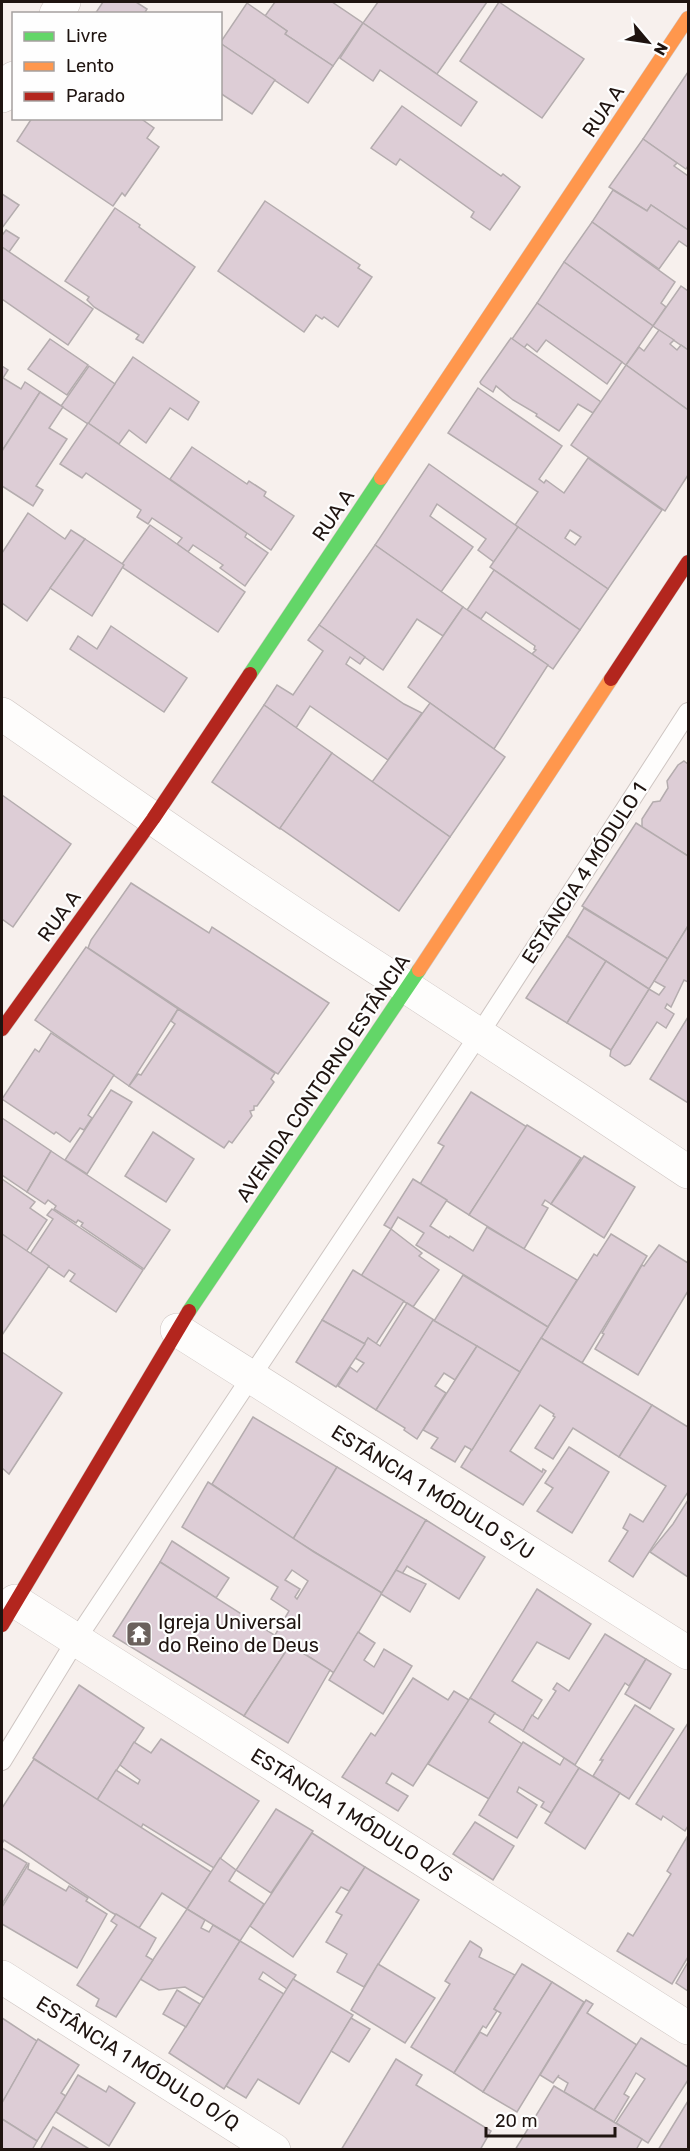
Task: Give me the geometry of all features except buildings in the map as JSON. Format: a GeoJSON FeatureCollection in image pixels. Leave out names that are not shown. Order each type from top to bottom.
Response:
{"type":"FeatureCollection","features":[{"type":"Feature","properties":{"kind":"street","name":"RUA A"},"geometry":{"type":"LineString","coordinates":[[2,1029],[153,819],[688,18]]}},
{"type":"Feature","properties":{"kind":"street"},"geometry":{"type":"LineString","coordinates":[[2,96],[12,81]]}},
{"type":"Feature","properties":{"kind":"street","name":"AVENIDA CONTORNO ESTÂNCIA"},"geometry":{"type":"LineString","coordinates":[[8,1613],[177,1330],[407,988],[688,562]]}},
{"type":"Feature","properties":{"kind":"street"},"geometry":{"type":"LineString","coordinates":[[2,714],[153,819],[688,1172]]}},
{"type":"Feature","properties":{"kind":"street","name":"ESTÂNCIA 1 MÓDULO S/U"},"geometry":{"type":"LineString","coordinates":[[177,1330],[688,1653]]}},
{"type":"Feature","properties":{"kind":"street","name":"ESTÂNCIA 1 MÓDULO Q/S"},"geometry":{"type":"LineString","coordinates":[[8,1613],[76,1640],[688,2028]]}},
{"type":"Feature","properties":{"kind":"street","name":"ESTÂNCIA 1 MÓDULO O/Q"},"geometry":{"type":"LineString","coordinates":[[2,1977],[274,2150]]}},
{"type":"Feature","properties":{"kind":"lane","name":"ESTÂNCIA 4 MÓDULO 1"},"geometry":{"type":"LineString","coordinates":[[2,1761],[76,1640],[480,1033],[688,712]]}},
{"type":"Feature","properties":{"kind":"traffic: fast"},"geometry":{"type":"LineString","coordinates":[[250,674],[381,478]]}},
{"type":"Feature","properties":{"kind":"traffic: fast"},"geometry":{"type":"LineString","coordinates":[[189,1311],[419,970]]}},
{"type":"Feature","properties":{"kind":"traffic: slow"},"geometry":{"type":"LineString","coordinates":[[381,478],[688,18]]}},
{"type":"Feature","properties":{"kind":"traffic: slow"},"geometry":{"type":"LineString","coordinates":[[419,970],[611,679]]}},
{"type":"Feature","properties":{"kind":"traffic: jam"},"geometry":{"type":"LineString","coordinates":[[611,679],[688,562]]}},
{"type":"Feature","properties":{"kind":"traffic: jam"},"geometry":{"type":"LineString","coordinates":[[2,1029],[153,819],[250,674]]}},
{"type":"Feature","properties":{"kind":"traffic: jam"},"geometry":{"type":"LineString","coordinates":[[2,1625],[189,1311]]}},
{"type":"Feature","properties":{"kind":"place","name":"Igreja Universal do Reino de Deus"},"geometry":{"type":"Point","coordinates":[139,1634]}}]}
